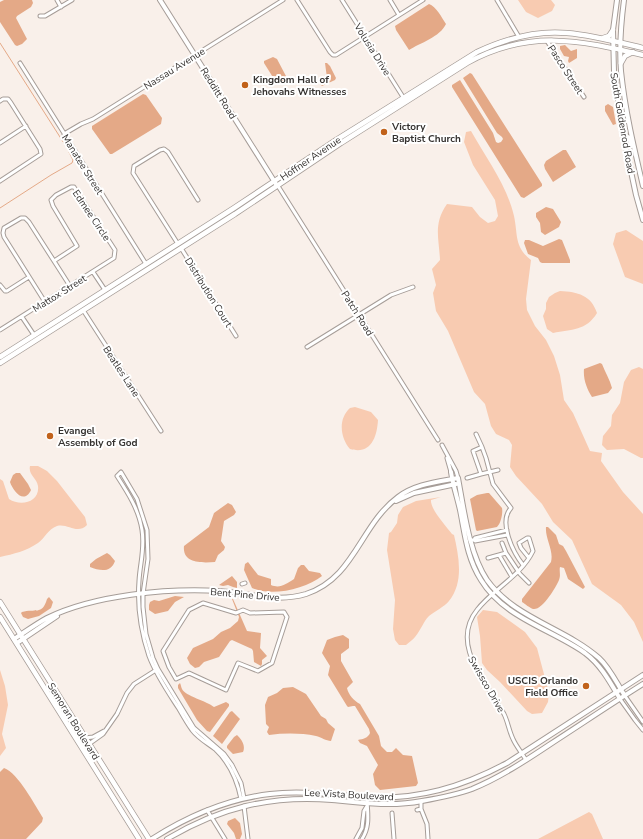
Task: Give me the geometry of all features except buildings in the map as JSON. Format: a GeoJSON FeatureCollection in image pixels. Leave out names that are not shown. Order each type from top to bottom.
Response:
{"type":"FeatureCollection","features":[{"type":"Feature","properties":{"kind":"main road"},"geometry":{"type":"LineString","coordinates":[[601,38],[609,36],[613,30]]}},
{"type":"Feature","properties":{"kind":"main road","name":"Hoffner Avenue"},"geometry":{"type":"LineString","coordinates":[[0,356],[134,271],[179,246],[276,183],[336,140],[477,52],[495,44],[518,37],[542,33],[578,34],[643,48]]}},
{"type":"Feature","properties":{"kind":"main road"},"geometry":{"type":"LineString","coordinates":[[510,45],[534,38],[542,33]]}},
{"type":"Feature","properties":{"kind":"main road"},"geometry":{"type":"LineString","coordinates":[[547,41],[558,34],[578,34]]}},
{"type":"Feature","properties":{"kind":"main road","name":"Hoffner Avenue"},"geometry":{"type":"LineString","coordinates":[[0,363],[165,258],[191,236],[474,59],[495,49],[510,45],[547,41],[573,41],[643,55]]}},
{"type":"Feature","properties":{"kind":"main road"},"geometry":{"type":"LineString","coordinates":[[621,62],[625,56],[632,52]]}},
{"type":"Feature","properties":{"kind":"main road"},"geometry":{"type":"LineString","coordinates":[[411,98],[412,95],[432,82],[434,78]]}},
{"type":"Feature","properties":{"kind":"main road"},"geometry":{"type":"LineString","coordinates":[[385,115],[387,111],[402,101],[403,97]]}},
{"type":"Feature","properties":{"kind":"main road"},"geometry":{"type":"LineString","coordinates":[[354,135],[356,131],[363,127],[366,121]]}},
{"type":"Feature","properties":{"kind":"main road"},"geometry":{"type":"LineString","coordinates":[[324,154],[326,149],[336,142],[336,140]]}},
{"type":"Feature","properties":{"kind":"main road"},"geometry":{"type":"LineString","coordinates":[[112,291],[116,285],[133,274],[134,271]]}},
{"type":"Feature","properties":{"kind":"main road"},"geometry":{"type":"LineString","coordinates":[[83,310],[84,307],[102,296],[104,290]]}},
{"type":"Feature","properties":{"kind":"main road","name":"Semoran Boulevard"},"geometry":{"type":"LineString","coordinates":[[0,602],[148,839]]}},
{"type":"Feature","properties":{"kind":"main road","name":"Semoran Boulevard"},"geometry":{"type":"LineString","coordinates":[[0,617],[139,839]]}},
{"type":"Feature","properties":{"kind":"main road"},"geometry":{"type":"LineString","coordinates":[[67,723],[80,738],[89,744]]}},
{"type":"Feature","properties":{"kind":"main road"},"geometry":{"type":"LineString","coordinates":[[80,745],[86,746],[96,755]]}},
{"type":"Feature","properties":{"kind":"street"},"geometry":{"type":"LineString","coordinates":[[57,0],[61,7]]}},
{"type":"Feature","properties":{"kind":"street"},"geometry":{"type":"LineString","coordinates":[[40,16],[46,16],[72,0]]}},
{"type":"Feature","properties":{"kind":"street","name":"Redditt Road"},"geometry":{"type":"LineString","coordinates":[[160,0],[276,183]]}},
{"type":"Feature","properties":{"kind":"street","name":"Nassau Avenue"},"geometry":{"type":"LineString","coordinates":[[64,134],[93,119],[283,0]]}},
{"type":"Feature","properties":{"kind":"street"},"geometry":{"type":"LineString","coordinates":[[297,0],[333,55],[338,55],[423,0]]}},
{"type":"Feature","properties":{"kind":"street","name":"Volusia Drive"},"geometry":{"type":"LineString","coordinates":[[342,0],[403,97]]}},
{"type":"Feature","properties":{"kind":"street"},"geometry":{"type":"LineString","coordinates":[[390,0],[399,15]]}},
{"type":"Feature","properties":{"kind":"street"},"geometry":{"type":"LineString","coordinates":[[497,0],[518,37]]}},
{"type":"Feature","properties":{"kind":"street","name":"South Goldenrod Road"},"geometry":{"type":"LineString","coordinates":[[617,0],[613,30],[614,72],[623,134],[643,220]]}},
{"type":"Feature","properties":{"kind":"street","name":"South Goldenrod Road"},"geometry":{"type":"LineString","coordinates":[[623,0],[620,50],[624,97],[643,186]]}},
{"type":"Feature","properties":{"kind":"street","name":"Pasco Street"},"geometry":{"type":"LineString","coordinates":[[547,41],[584,97]]}},
{"type":"Feature","properties":{"kind":"street","name":"Manatee Street"},"geometry":{"type":"LineString","coordinates":[[20,63],[146,264]]}},
{"type":"Feature","properties":{"kind":"street"},"geometry":{"type":"LineString","coordinates":[[0,181],[41,154],[40,149],[11,103],[8,99],[1,100]]}},
{"type":"Feature","properties":{"kind":"street"},"geometry":{"type":"LineString","coordinates":[[621,119],[624,127],[631,131]]}},
{"type":"Feature","properties":{"kind":"street"},"geometry":{"type":"LineString","coordinates":[[0,143],[26,126]]}},
{"type":"Feature","properties":{"kind":"street"},"geometry":{"type":"LineString","coordinates":[[623,134],[629,138],[632,148],[636,152]]}},
{"type":"Feature","properties":{"kind":"street","name":"Distribution Court"},"geometry":{"type":"LineString","coordinates":[[198,200],[168,152],[164,149],[134,166],[133,173],[236,336]]}},
{"type":"Feature","properties":{"kind":"street","name":"Patch Road"},"geometry":{"type":"LineString","coordinates":[[276,183],[438,440]]}},
{"type":"Feature","properties":{"kind":"street","name":"Edmee Circle"},"geometry":{"type":"LineString","coordinates":[[54,261],[78,246],[53,206],[51,200],[56,195],[71,187],[74,187],[78,192],[115,250],[116,254]]}},
{"type":"Feature","properties":{"kind":"street"},"geometry":{"type":"LineString","coordinates":[[45,302],[4,237],[4,228],[20,218],[25,218],[70,286]]}},
{"type":"Feature","properties":{"kind":"street","name":"Mattox Street"},"geometry":{"type":"LineString","coordinates":[[0,330],[93,272],[114,258],[116,254]]}},
{"type":"Feature","properties":{"kind":"street"},"geometry":{"type":"LineString","coordinates":[[93,272],[104,290]]}},
{"type":"Feature","properties":{"kind":"street"},"geometry":{"type":"LineString","coordinates":[[0,285],[5,291],[7,291],[29,277]]}},
{"type":"Feature","properties":{"kind":"street"},"geometry":{"type":"LineString","coordinates":[[307,347],[358,314],[391,295],[413,287]]}},
{"type":"Feature","properties":{"kind":"street","name":"Beatles Lane"},"geometry":{"type":"LineString","coordinates":[[83,310],[161,431]]}},
{"type":"Feature","properties":{"kind":"street"},"geometry":{"type":"LineString","coordinates":[[22,317],[34,335]]}},
{"type":"Feature","properties":{"kind":"street"},"geometry":{"type":"LineString","coordinates":[[476,434],[486,458],[493,484],[511,508],[508,511],[507,532],[513,551],[523,565]]}},
{"type":"Feature","properties":{"kind":"street"},"geometry":{"type":"LineString","coordinates":[[442,445],[456,471],[479,566],[487,579],[496,591],[507,601],[587,648],[600,659],[643,722]]}},
{"type":"Feature","properties":{"kind":"street"},"geometry":{"type":"LineString","coordinates":[[481,474],[473,451],[482,447]]}},
{"type":"Feature","properties":{"kind":"street"},"geometry":{"type":"LineString","coordinates":[[446,454],[460,510],[465,542],[472,564],[482,581],[492,594],[507,608],[584,653],[596,663],[634,720],[643,730]]}},
{"type":"Feature","properties":{"kind":"street"},"geometry":{"type":"LineString","coordinates":[[468,478],[498,470]]}},
{"type":"Feature","properties":{"kind":"street"},"geometry":{"type":"LineString","coordinates":[[141,594],[148,559],[148,541],[145,520],[138,499],[121,472],[117,476],[135,506],[140,521],[144,545],[139,580],[146,634],[156,670],[194,728],[224,754],[232,765],[240,783],[243,799],[236,808]]}},
{"type":"Feature","properties":{"kind":"street","name":"Bent Pine Drive"},"geometry":{"type":"LineString","coordinates":[[15,641],[47,618],[76,607],[108,599],[172,590],[228,592],[266,598],[282,598],[306,594],[324,585],[350,561],[375,520],[398,496],[411,489],[458,478]]}},
{"type":"Feature","properties":{"kind":"street","name":"Bent Pine Drive"},"geometry":{"type":"LineString","coordinates":[[388,506],[414,493],[459,483]]}},
{"type":"Feature","properties":{"kind":"street"},"geometry":{"type":"LineString","coordinates":[[140,521],[145,520]]}},
{"type":"Feature","properties":{"kind":"street"},"geometry":{"type":"LineString","coordinates":[[465,542],[472,540],[476,541],[507,532]]}},
{"type":"Feature","properties":{"kind":"street"},"geometry":{"type":"LineString","coordinates":[[527,538],[529,538],[533,551],[529,558],[519,543],[527,538]]}},
{"type":"Feature","properties":{"kind":"street"},"geometry":{"type":"LineString","coordinates":[[502,543],[506,553],[520,574],[529,583]]}},
{"type":"Feature","properties":{"kind":"street"},"geometry":{"type":"LineString","coordinates":[[488,558],[506,553]]}},
{"type":"Feature","properties":{"kind":"street"},"geometry":{"type":"LineString","coordinates":[[498,555],[512,577]]}},
{"type":"Feature","properties":{"kind":"street","name":"Swissco Drive"},"geometry":{"type":"LineString","coordinates":[[526,760],[513,739],[504,713],[472,663],[469,652],[467,632],[470,619],[477,610],[492,594],[512,577],[529,558]]}},
{"type":"Feature","properties":{"kind":"street"},"geometry":{"type":"LineString","coordinates":[[203,603],[236,613],[240,611],[242,610],[255,613],[283,611],[285,613],[287,617],[272,663],[258,671],[238,663],[226,690],[189,673],[176,679],[169,667],[163,651],[188,610],[203,603]]}},
{"type":"Feature","properties":{"kind":"street"},"geometry":{"type":"LineString","coordinates":[[89,744],[103,734],[117,714],[130,689],[142,678],[156,670]]}},
{"type":"Feature","properties":{"kind":"street","name":"Lee Vista Boulevard"},"geometry":{"type":"LineString","coordinates":[[152,839],[184,820],[207,810],[256,796],[291,792],[318,792],[400,797],[448,788],[470,781],[488,773],[523,753],[643,675]]}},
{"type":"Feature","properties":{"kind":"street","name":"Lee Vista Boulevard"},"geometry":{"type":"LineString","coordinates":[[166,839],[211,816],[236,808],[264,802],[330,800],[367,805],[390,805],[421,802],[473,788],[495,778],[526,760],[643,684]]}},
{"type":"Feature","properties":{"kind":"street"},"geometry":{"type":"LineString","coordinates":[[85,738],[92,737],[104,731]]}},
{"type":"Feature","properties":{"kind":"street"},"geometry":{"type":"LineString","coordinates":[[291,792],[292,800]]}},
{"type":"Feature","properties":{"kind":"street"},"geometry":{"type":"LineString","coordinates":[[248,839],[244,806],[249,800],[256,796]]}},
{"type":"Feature","properties":{"kind":"street"},"geometry":{"type":"LineString","coordinates":[[362,839],[368,820],[369,809],[367,805],[367,796]]}},
{"type":"Feature","properties":{"kind":"street"},"geometry":{"type":"LineString","coordinates":[[421,802],[419,809],[427,824],[428,839]]}},
{"type":"Feature","properties":{"kind":"street"},"geometry":{"type":"LineString","coordinates":[[356,839],[362,828],[364,812],[367,805]]}},
{"type":"Feature","properties":{"kind":"street"},"geometry":{"type":"LineString","coordinates":[[207,810],[225,839]]}},
{"type":"Feature","properties":{"kind":"street"},"geometry":{"type":"LineString","coordinates":[[392,813],[394,839]]}},
{"type":"Feature","properties":{"kind":"shaded area"},"geometry":{"type":"Polygon","coordinates":[[[4,0],[32,0],[33,3],[31,7],[16,18],[27,39],[22,44],[17,46],[0,22],[0,2],[4,0]]]}},
{"type":"Feature","properties":{"kind":"shaded area"},"geometry":{"type":"Polygon","coordinates":[[[518,0],[551,0],[555,5],[552,11],[538,18],[526,12],[518,0]]]}},
{"type":"Feature","properties":{"kind":"shaded area"},"geometry":{"type":"Polygon","coordinates":[[[429,4],[432,5],[446,24],[435,36],[409,50],[395,26],[429,4]]]}},
{"type":"Feature","properties":{"kind":"shaded area"},"geometry":{"type":"Polygon","coordinates":[[[565,45],[571,51],[577,49],[577,58],[569,63],[569,57],[564,56],[560,49],[560,46],[565,45]]]}},
{"type":"Feature","properties":{"kind":"shaded area"},"geometry":{"type":"Polygon","coordinates":[[[273,57],[277,59],[287,78],[280,83],[274,79],[264,63],[264,61],[273,57]]]}},
{"type":"Feature","properties":{"kind":"shaded area"},"geometry":{"type":"Polygon","coordinates":[[[325,63],[330,66],[336,78],[335,80],[322,86],[320,84],[327,78],[325,63]]]}},
{"type":"Feature","properties":{"kind":"shaded area"},"geometry":{"type":"Polygon","coordinates":[[[470,73],[542,184],[542,186],[524,198],[521,197],[452,87],[452,85],[460,80],[493,133],[496,142],[501,142],[503,139],[502,137],[497,133],[463,78],[470,73]]]}},
{"type":"Feature","properties":{"kind":"shaded area"},"geometry":{"type":"Polygon","coordinates":[[[143,94],[146,95],[162,118],[161,124],[110,154],[92,129],[92,126],[143,94]]]}},
{"type":"Feature","properties":{"kind":"shaded area"},"geometry":{"type":"Polygon","coordinates":[[[608,104],[613,107],[616,124],[613,125],[605,111],[605,106],[608,104]]]}},
{"type":"Feature","properties":{"kind":"shaded area"},"geometry":{"type":"Polygon","coordinates":[[[471,131],[496,172],[506,193],[514,216],[519,245],[531,260],[526,299],[527,310],[554,356],[560,375],[564,400],[573,413],[590,451],[602,453],[601,461],[623,492],[643,514],[643,642],[634,622],[621,605],[592,584],[572,540],[553,522],[542,504],[516,476],[510,467],[512,445],[509,440],[496,434],[491,426],[485,404],[474,392],[448,331],[436,311],[433,293],[436,285],[432,269],[440,260],[438,225],[447,204],[472,207],[480,217],[488,223],[495,221],[498,216],[495,200],[473,165],[464,142],[466,132],[471,131]]]}},
{"type":"Feature","properties":{"kind":"shaded area"},"geometry":{"type":"Polygon","coordinates":[[[563,150],[566,150],[576,167],[553,182],[544,165],[546,161],[563,150]]]}},
{"type":"Feature","properties":{"kind":"shaded area"},"geometry":{"type":"Polygon","coordinates":[[[546,207],[553,209],[561,222],[559,227],[545,235],[541,232],[540,223],[536,217],[536,213],[546,207]]]}},
{"type":"Feature","properties":{"kind":"shaded area"},"geometry":{"type":"Polygon","coordinates":[[[626,230],[643,241],[643,284],[625,277],[613,244],[616,233],[626,230]]]}},
{"type":"Feature","properties":{"kind":"shaded area"},"geometry":{"type":"Polygon","coordinates":[[[559,239],[562,240],[570,263],[542,263],[538,258],[528,254],[524,243],[525,240],[529,240],[543,246],[559,239]]]}},
{"type":"Feature","properties":{"kind":"shaded area"},"geometry":{"type":"Polygon","coordinates":[[[560,291],[573,292],[587,298],[597,313],[593,319],[583,326],[572,330],[553,333],[547,329],[543,316],[546,309],[546,303],[549,297],[560,291]]]}},
{"type":"Feature","properties":{"kind":"shaded area"},"geometry":{"type":"Polygon","coordinates":[[[600,363],[602,364],[612,388],[608,393],[592,397],[586,384],[584,369],[600,363]]]}},
{"type":"Feature","properties":{"kind":"shaded area"},"geometry":{"type":"Polygon","coordinates":[[[639,367],[643,369],[643,458],[624,449],[607,450],[602,445],[603,436],[611,426],[612,415],[620,403],[624,382],[631,370],[639,367]]]}},
{"type":"Feature","properties":{"kind":"shaded area"},"geometry":{"type":"Polygon","coordinates":[[[355,407],[371,412],[378,420],[376,433],[372,443],[368,447],[357,450],[350,449],[342,434],[342,423],[346,412],[350,408],[355,407]]]}},
{"type":"Feature","properties":{"kind":"shaded area"},"geometry":{"type":"Polygon","coordinates":[[[30,466],[38,466],[47,471],[57,481],[85,517],[87,525],[80,529],[65,526],[54,527],[33,546],[20,552],[0,557],[0,479],[3,481],[9,499],[19,503],[29,502],[36,496],[38,491],[37,483],[30,472],[30,466]]]}},
{"type":"Feature","properties":{"kind":"shaded area"},"geometry":{"type":"Polygon","coordinates":[[[20,473],[31,490],[25,496],[19,495],[10,482],[13,475],[20,473]]]}},
{"type":"Feature","properties":{"kind":"shaded area"},"geometry":{"type":"Polygon","coordinates":[[[489,493],[502,508],[500,523],[497,527],[477,531],[470,499],[477,495],[489,493]]]}},
{"type":"Feature","properties":{"kind":"shaded area"},"geometry":{"type":"Polygon","coordinates":[[[441,497],[431,500],[431,504],[439,517],[454,535],[459,561],[457,586],[449,601],[429,616],[414,638],[406,645],[399,645],[395,640],[393,629],[395,600],[387,550],[389,533],[397,523],[398,515],[403,507],[416,501],[441,497]]]}},
{"type":"Feature","properties":{"kind":"shaded area"},"geometry":{"type":"Polygon","coordinates":[[[228,503],[232,505],[236,512],[224,521],[221,541],[225,547],[224,550],[218,555],[215,562],[199,562],[190,559],[184,552],[184,546],[209,527],[214,513],[228,503]]]}},
{"type":"Feature","properties":{"kind":"shaded area"},"geometry":{"type":"Polygon","coordinates":[[[546,527],[548,527],[556,535],[559,544],[563,546],[585,587],[583,589],[568,579],[564,568],[560,567],[559,580],[552,593],[537,609],[533,609],[522,602],[522,599],[551,562],[552,558],[546,527]]]}},
{"type":"Feature","properties":{"kind":"shaded area"},"geometry":{"type":"Polygon","coordinates":[[[107,553],[115,561],[111,568],[101,570],[90,567],[90,564],[96,559],[107,553]]]}},
{"type":"Feature","properties":{"kind":"shaded area"},"geometry":{"type":"Polygon","coordinates":[[[248,562],[258,575],[271,579],[271,585],[274,586],[283,585],[294,579],[298,568],[301,565],[304,565],[309,571],[320,573],[322,576],[307,585],[298,588],[278,592],[260,591],[252,588],[244,570],[245,564],[248,562]]]}},
{"type":"Feature","properties":{"kind":"shaded area"},"geometry":{"type":"Polygon","coordinates":[[[232,576],[237,582],[237,588],[228,585],[219,585],[232,576]]]}},
{"type":"Feature","properties":{"kind":"shaded area"},"geometry":{"type":"Polygon","coordinates":[[[175,596],[184,597],[175,602],[168,611],[155,614],[149,610],[150,602],[175,596]]]}},
{"type":"Feature","properties":{"kind":"shaded area"},"geometry":{"type":"Polygon","coordinates":[[[49,597],[53,602],[51,608],[39,616],[28,619],[23,617],[22,612],[40,610],[43,608],[49,597]]]}},
{"type":"Feature","properties":{"kind":"shaded area"},"geometry":{"type":"Polygon","coordinates":[[[232,599],[247,631],[261,633],[260,648],[267,656],[262,660],[261,666],[254,662],[252,649],[232,640],[219,657],[204,662],[199,667],[195,668],[190,664],[187,658],[193,648],[213,639],[238,621],[239,617],[232,599]]]}},
{"type":"Feature","properties":{"kind":"shaded area"},"geometry":{"type":"Polygon","coordinates":[[[483,610],[497,612],[525,632],[537,648],[549,693],[548,702],[542,713],[532,714],[527,711],[482,663],[477,617],[483,610]]]}},
{"type":"Feature","properties":{"kind":"shaded area"},"geometry":{"type":"Polygon","coordinates":[[[343,635],[349,639],[349,648],[341,654],[341,661],[353,682],[347,688],[349,693],[360,704],[379,736],[381,746],[387,752],[392,752],[396,748],[403,755],[412,756],[418,783],[416,786],[380,790],[375,785],[373,774],[378,765],[367,746],[360,743],[358,740],[368,736],[370,733],[369,729],[355,706],[347,706],[328,675],[330,666],[322,653],[327,640],[343,635]]]}},
{"type":"Feature","properties":{"kind":"shaded area"},"geometry":{"type":"Polygon","coordinates":[[[0,670],[5,686],[8,705],[2,734],[6,748],[0,756],[0,670]]]}},
{"type":"Feature","properties":{"kind":"shaded area"},"geometry":{"type":"Polygon","coordinates":[[[180,683],[184,692],[214,707],[226,702],[229,704],[210,732],[207,731],[197,720],[178,688],[180,683]]]}},
{"type":"Feature","properties":{"kind":"shaded area"},"geometry":{"type":"Polygon","coordinates":[[[293,687],[306,694],[321,716],[326,719],[335,729],[331,741],[305,734],[269,735],[267,732],[269,727],[266,724],[265,705],[268,697],[277,693],[283,688],[293,687]]]}},
{"type":"Feature","properties":{"kind":"shaded area"},"geometry":{"type":"Polygon","coordinates":[[[232,711],[240,719],[222,744],[213,736],[232,711]]]}},
{"type":"Feature","properties":{"kind":"shaded area"},"geometry":{"type":"Polygon","coordinates":[[[237,735],[243,742],[244,749],[243,752],[233,754],[227,746],[237,735]]]}},
{"type":"Feature","properties":{"kind":"shaded area"},"geometry":{"type":"Polygon","coordinates":[[[4,768],[15,776],[43,818],[42,822],[26,839],[0,839],[0,772],[4,768]]]}},
{"type":"Feature","properties":{"kind":"shaded area"},"geometry":{"type":"Polygon","coordinates":[[[589,812],[592,814],[603,839],[538,839],[589,812]]]}},
{"type":"Feature","properties":{"kind":"shaded area"},"geometry":{"type":"Polygon","coordinates":[[[235,818],[240,823],[242,834],[240,839],[236,839],[234,833],[227,824],[228,821],[235,818]]]}},
{"type":"Feature","properties":{"kind":"waterway"},"geometry":{"type":"LineString","coordinates":[[0,43],[67,148],[73,160],[72,163],[0,208]]}},
{"type":"Feature","properties":{"kind":"place","name":"Kingdom Hall of Jehovahs Witnesses"},"geometry":{"type":"Point","coordinates":[245,85]}},
{"type":"Feature","properties":{"kind":"place","name":"Victory Baptist Church"},"geometry":{"type":"Point","coordinates":[384,132]}},
{"type":"Feature","properties":{"kind":"place","name":"Evangel Assembly of God"},"geometry":{"type":"Point","coordinates":[50,436]}},
{"type":"Feature","properties":{"kind":"place","name":"USCIS Orlando Field Office"},"geometry":{"type":"Point","coordinates":[586,686]}}]}
